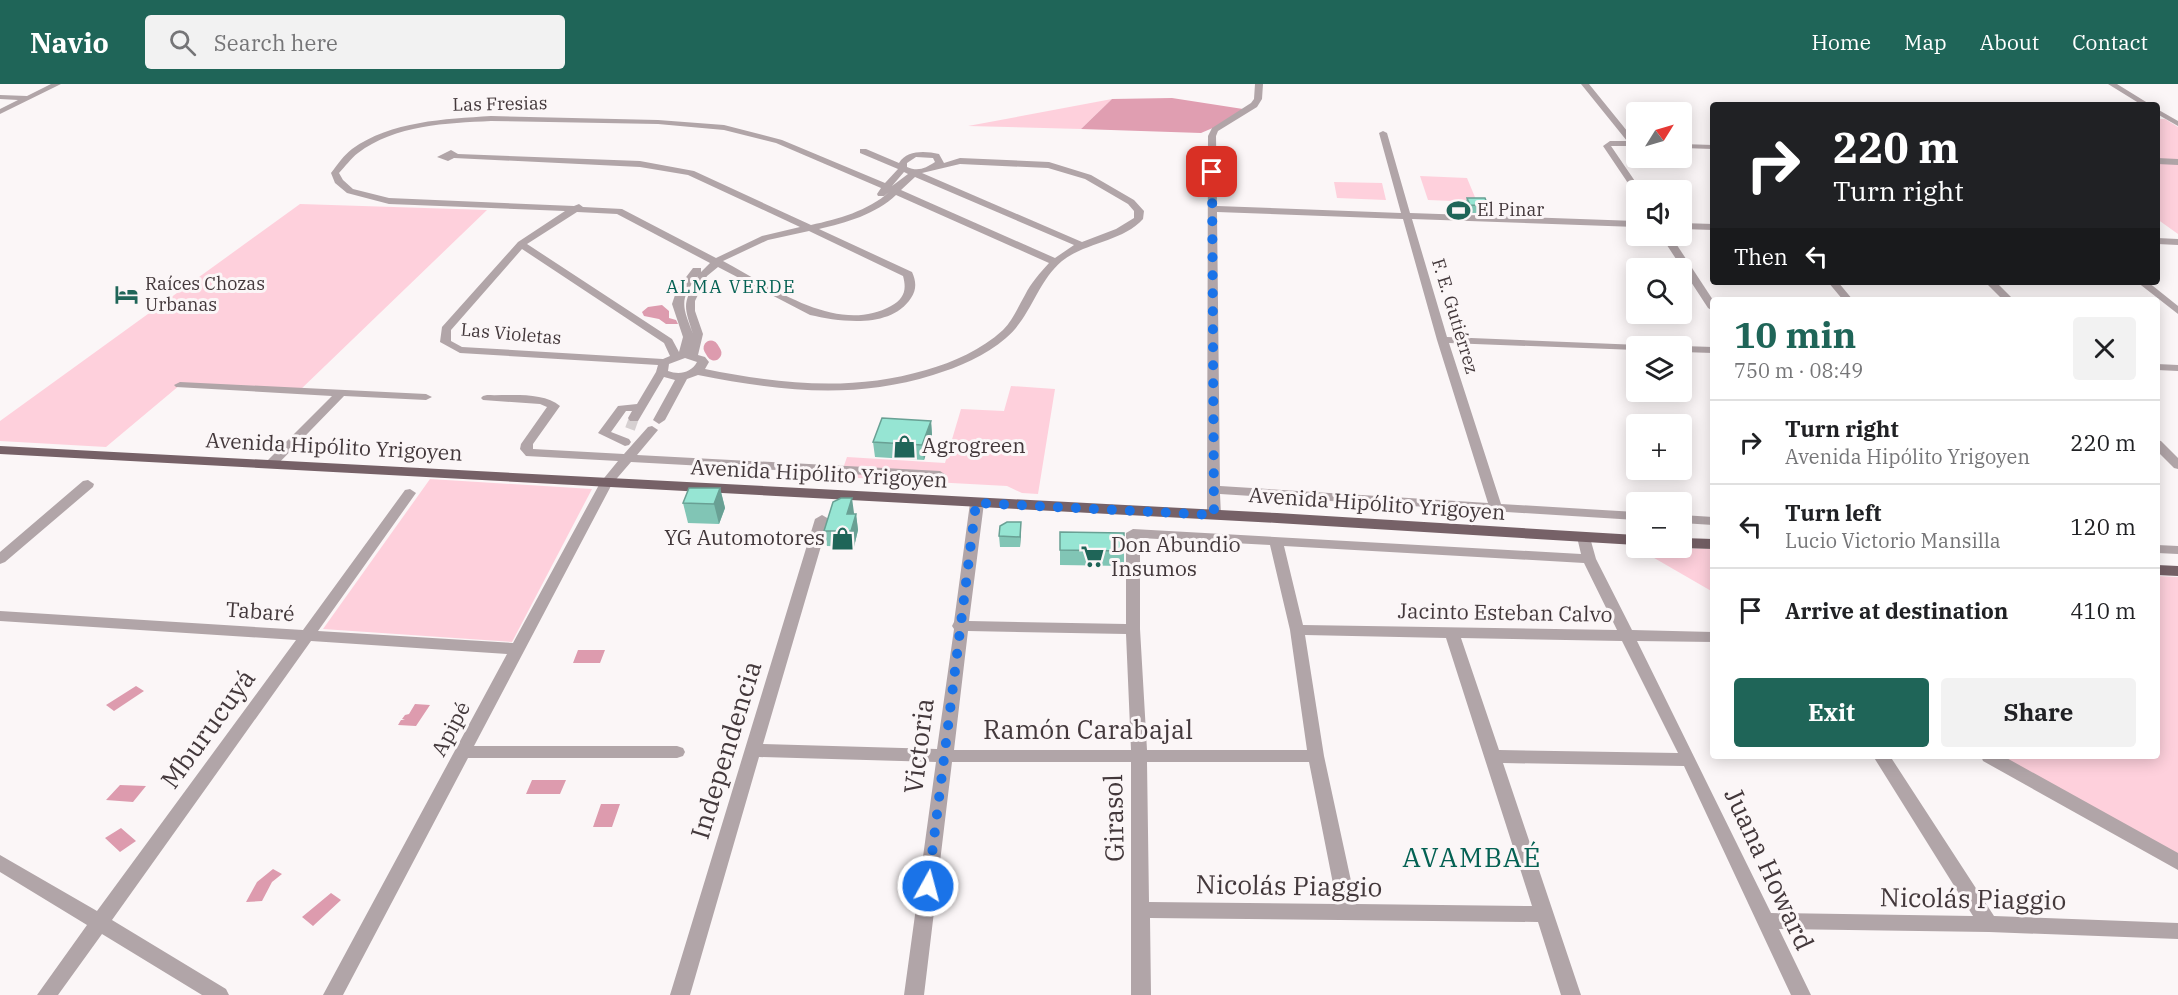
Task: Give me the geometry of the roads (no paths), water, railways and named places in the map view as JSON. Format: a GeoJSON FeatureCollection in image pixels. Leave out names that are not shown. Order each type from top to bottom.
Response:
{"type":"FeatureCollection","features":[{"type":"Feature","properties":{"kind":"main road","name":"Avenida Hipólito Yrigoyen"},"geometry":{"type":"LineString","coordinates":[[0,450],[1626,539]]}},
{"type":"Feature","properties":{"kind":"main road"},"geometry":{"type":"LineString","coordinates":[[1692,543],[1710,544]]}},
{"type":"Feature","properties":{"kind":"main road"},"geometry":{"type":"LineString","coordinates":[[2160,570],[2178,571]]}},
{"type":"Feature","properties":{"kind":"street"},"geometry":{"type":"LineString","coordinates":[[0,112],[57,84]]}},
{"type":"Feature","properties":{"kind":"street"},"geometry":{"type":"LineString","coordinates":[[1214,515],[1212,136],[1215,130],[1254,105],[1258,99],[1259,84]]}},
{"type":"Feature","properties":{"kind":"street"},"geometry":{"type":"LineString","coordinates":[[1585,84],[1626,133]]}},
{"type":"Feature","properties":{"kind":"street"},"geometry":{"type":"LineString","coordinates":[[2112,84],[2142,102]]}},
{"type":"Feature","properties":{"kind":"street"},"geometry":{"type":"LineString","coordinates":[[0,97],[28,98]]}},
{"type":"Feature","properties":{"kind":"street"},"geometry":{"type":"LineString","coordinates":[[2160,111],[2178,112]]}},
{"type":"Feature","properties":{"kind":"street"},"geometry":{"type":"LineString","coordinates":[[2160,113],[2178,124]]}},
{"type":"Feature","properties":{"kind":"street","name":"Las Fresias"},"geometry":{"type":"LineString","coordinates":[[806,226],[908,274],[912,283],[911,294],[899,306],[881,314],[860,319],[836,318],[814,313],[712,261],[630,215],[607,208],[389,201],[346,190],[338,182],[335,173],[345,158],[355,151],[373,141],[417,126],[465,119],[673,123],[731,128],[771,139],[891,190]]}},
{"type":"Feature","properties":{"kind":"street","name":"F. E. Gutiérrez"},"geometry":{"type":"LineString","coordinates":[[1383,133],[1442,340],[1496,508]]}},
{"type":"Feature","properties":{"kind":"street"},"geometry":{"type":"LineString","coordinates":[[1626,144],[1610,143],[1607,146],[1630,180]]}},
{"type":"Feature","properties":{"kind":"street"},"geometry":{"type":"LineString","coordinates":[[1692,146],[1710,147]]}},
{"type":"Feature","properties":{"kind":"street"},"geometry":{"type":"LineString","coordinates":[[696,371],[775,386],[818,390],[852,389],[911,380],[982,352],[1003,335],[1020,314],[1039,280],[1056,262],[1081,244],[1128,227],[1138,219],[1139,211],[1122,196],[1088,177],[1049,165],[975,161],[913,169],[863,151]]}},
{"type":"Feature","properties":{"kind":"street"},"geometry":{"type":"LineString","coordinates":[[627,458],[625,442],[662,367],[684,356],[698,334],[690,310],[690,301],[712,261],[746,244],[806,226],[847,219],[866,211],[914,173],[931,168],[941,160],[931,155],[908,157],[903,162],[891,190]]}},
{"type":"Feature","properties":{"kind":"street"},"geometry":{"type":"LineString","coordinates":[[455,156],[640,164],[676,169],[691,173],[806,226]]}},
{"type":"Feature","properties":{"kind":"street"},"geometry":{"type":"LineString","coordinates":[[2160,161],[2178,162]]}},
{"type":"Feature","properties":{"kind":"street"},"geometry":{"type":"LineString","coordinates":[[903,166],[914,173],[1081,244]]}},
{"type":"Feature","properties":{"kind":"street"},"geometry":{"type":"LineString","coordinates":[[891,190],[1056,262]]}},
{"type":"Feature","properties":{"kind":"street","name":"Las Violetas"},"geometry":{"type":"LineString","coordinates":[[579,207],[521,244],[446,329],[445,342],[460,350],[662,367]]}},
{"type":"Feature","properties":{"kind":"street"},"geometry":{"type":"LineString","coordinates":[[1212,209],[1626,224]]}},
{"type":"Feature","properties":{"kind":"street"},"geometry":{"type":"LineString","coordinates":[[1692,226],[1710,227]]}},
{"type":"Feature","properties":{"kind":"street"},"geometry":{"type":"LineString","coordinates":[[2160,241],[2178,242]]}},
{"type":"Feature","properties":{"kind":"street"},"geometry":{"type":"LineString","coordinates":[[521,244],[668,340],[684,356],[703,362],[696,371],[683,376],[672,376],[662,367]]}},
{"type":"Feature","properties":{"kind":"street"},"geometry":{"type":"LineString","coordinates":[[1673,246],[1710,303]]}},
{"type":"Feature","properties":{"kind":"street"},"geometry":{"type":"LineString","coordinates":[[1836,285],[1846,297]]}},
{"type":"Feature","properties":{"kind":"street"},"geometry":{"type":"LineString","coordinates":[[1993,285],[2006,297]]}},
{"type":"Feature","properties":{"kind":"street"},"geometry":{"type":"LineString","coordinates":[[2146,285],[2178,311]]}},
{"type":"Feature","properties":{"kind":"street"},"geometry":{"type":"LineString","coordinates":[[1442,340],[1626,347]]}},
{"type":"Feature","properties":{"kind":"street"},"geometry":{"type":"LineString","coordinates":[[1692,349],[1710,350]]}},
{"type":"Feature","properties":{"kind":"street"},"geometry":{"type":"LineString","coordinates":[[2160,367],[2178,368]]}},
{"type":"Feature","properties":{"kind":"street","name":"Apipé"},"geometry":{"type":"LineString","coordinates":[[333,995],[606,483],[656,425],[683,376]]}},
{"type":"Feature","properties":{"kind":"street"},"geometry":{"type":"LineString","coordinates":[[180,385],[426,397]]}},
{"type":"Feature","properties":{"kind":"street"},"geometry":{"type":"LineString","coordinates":[[270,464],[341,393]]}},
{"type":"Feature","properties":{"kind":"street"},"geometry":{"type":"LineString","coordinates":[[487,398],[542,401],[551,404],[554,408],[527,444],[526,449],[530,453],[862,464],[933,471]]}},
{"type":"Feature","properties":{"kind":"street"},"geometry":{"type":"LineString","coordinates":[[625,442],[604,433],[622,408],[641,407]]}},
{"type":"Feature","properties":{"kind":"street"},"geometry":{"type":"LineString","coordinates":[[2160,447],[2178,465]]}},
{"type":"Feature","properties":{"kind":"street"},"geometry":{"type":"LineString","coordinates":[[0,559],[88,484]]}},
{"type":"Feature","properties":{"kind":"street"},"geometry":{"type":"LineString","coordinates":[[1214,490],[1626,515]]}},
{"type":"Feature","properties":{"kind":"street","name":"Mburucuyá"},"geometry":{"type":"LineString","coordinates":[[47,995],[410,493]]}},
{"type":"Feature","properties":{"kind":"street","name":"Victoria"},"geometry":{"type":"LineString","coordinates":[[914,995],[976,503]]}},
{"type":"Feature","properties":{"kind":"street","name":"Independencia"},"geometry":{"type":"LineString","coordinates":[[680,995],[822,519]]}},
{"type":"Feature","properties":{"kind":"street"},"geometry":{"type":"LineString","coordinates":[[1692,520],[1710,521]]}},
{"type":"Feature","properties":{"kind":"street","name":"Avenida Hipólito Yrigoyen"},"geometry":{"type":"LineString","coordinates":[[1133,533],[1589,559]]}},
{"type":"Feature","properties":{"kind":"street","name":"Girasol"},"geometry":{"type":"LineString","coordinates":[[1133,533],[1133,628],[1139,756],[1141,995]]}},
{"type":"Feature","properties":{"kind":"street","name":"Juana Howard"},"geometry":{"type":"LineString","coordinates":[[1584,537],[1589,559],[1689,760],[1801,995]]}},
{"type":"Feature","properties":{"kind":"street"},"geometry":{"type":"LineString","coordinates":[[1276,541],[1297,630],[1316,756],[1348,912]]}},
{"type":"Feature","properties":{"kind":"street"},"geometry":{"type":"LineString","coordinates":[[2160,549],[2178,550]]}},
{"type":"Feature","properties":{"kind":"street","name":"Tabaré"},"geometry":{"type":"LineString","coordinates":[[0,616],[516,649]]}},
{"type":"Feature","properties":{"kind":"street"},"geometry":{"type":"LineString","coordinates":[[959,626],[1133,628]]}},
{"type":"Feature","properties":{"kind":"street","name":"Jacinto Esteban Calvo"},"geometry":{"type":"LineString","coordinates":[[1297,630],[1710,637]]}},
{"type":"Feature","properties":{"kind":"street"},"geometry":{"type":"LineString","coordinates":[[1452,633],[1571,995]]}},
{"type":"Feature","properties":{"kind":"street","name":"Ramón Carabajal"},"geometry":{"type":"LineString","coordinates":[[753,750],[944,756],[1316,756]]}},
{"type":"Feature","properties":{"kind":"street"},"geometry":{"type":"LineString","coordinates":[[463,752],[677,752]]}},
{"type":"Feature","properties":{"kind":"street"},"geometry":{"type":"LineString","coordinates":[[1491,756],[1689,760]]}},
{"type":"Feature","properties":{"kind":"street"},"geometry":{"type":"LineString","coordinates":[[1883,759],[1989,924]]}},
{"type":"Feature","properties":{"kind":"street"},"geometry":{"type":"LineString","coordinates":[[1994,759],[2178,862]]}},
{"type":"Feature","properties":{"kind":"street"},"geometry":{"type":"LineString","coordinates":[[0,863],[219,995]]}},
{"type":"Feature","properties":{"kind":"street","name":"Nicolás Piaggio"},"geometry":{"type":"LineString","coordinates":[[1140,910],[1545,914]]}},
{"type":"Feature","properties":{"kind":"street","name":"Nicolás Piaggio"},"geometry":{"type":"LineString","coordinates":[[1766,921],[1989,924],[2178,931]]}},
{"type":"Feature","properties":{"kind":"waterway"},"geometry":{"type":"LineString","coordinates":[[711,348],[714,353]]}},
{"type":"Feature","properties":{"kind":"tunnel"},"geometry":{"type":"LineString","coordinates":[[630,429],[634,418]]}},
{"type":"Feature","properties":{"kind":"place","name":"El Pinar"},"geometry":{"type":"Point","coordinates":[1459,210]}},
{"type":"Feature","properties":{"kind":"place","name":"Raíces Chozas Urbanas"},"geometry":{"type":"Point","coordinates":[127,294]}},
{"type":"Feature","properties":{"kind":"place","name":"Agrogreen"},"geometry":{"type":"Point","coordinates":[904,446]}},
{"type":"Feature","properties":{"kind":"place","name":"YG Automotores"},"geometry":{"type":"Point","coordinates":[843,538]}},
{"type":"Feature","properties":{"kind":"place","name":"Don Abundio Insumos"},"geometry":{"type":"Point","coordinates":[1093,557]}},
{"type":"Feature","properties":{"kind":"district","name":"ALMA VERDE"},"geometry":{"type":"Point","coordinates":[731,287]}},
{"type":"Feature","properties":{"kind":"district","name":"AVAMBAÉ"},"geometry":{"type":"Point","coordinates":[1472,858]}}]}
